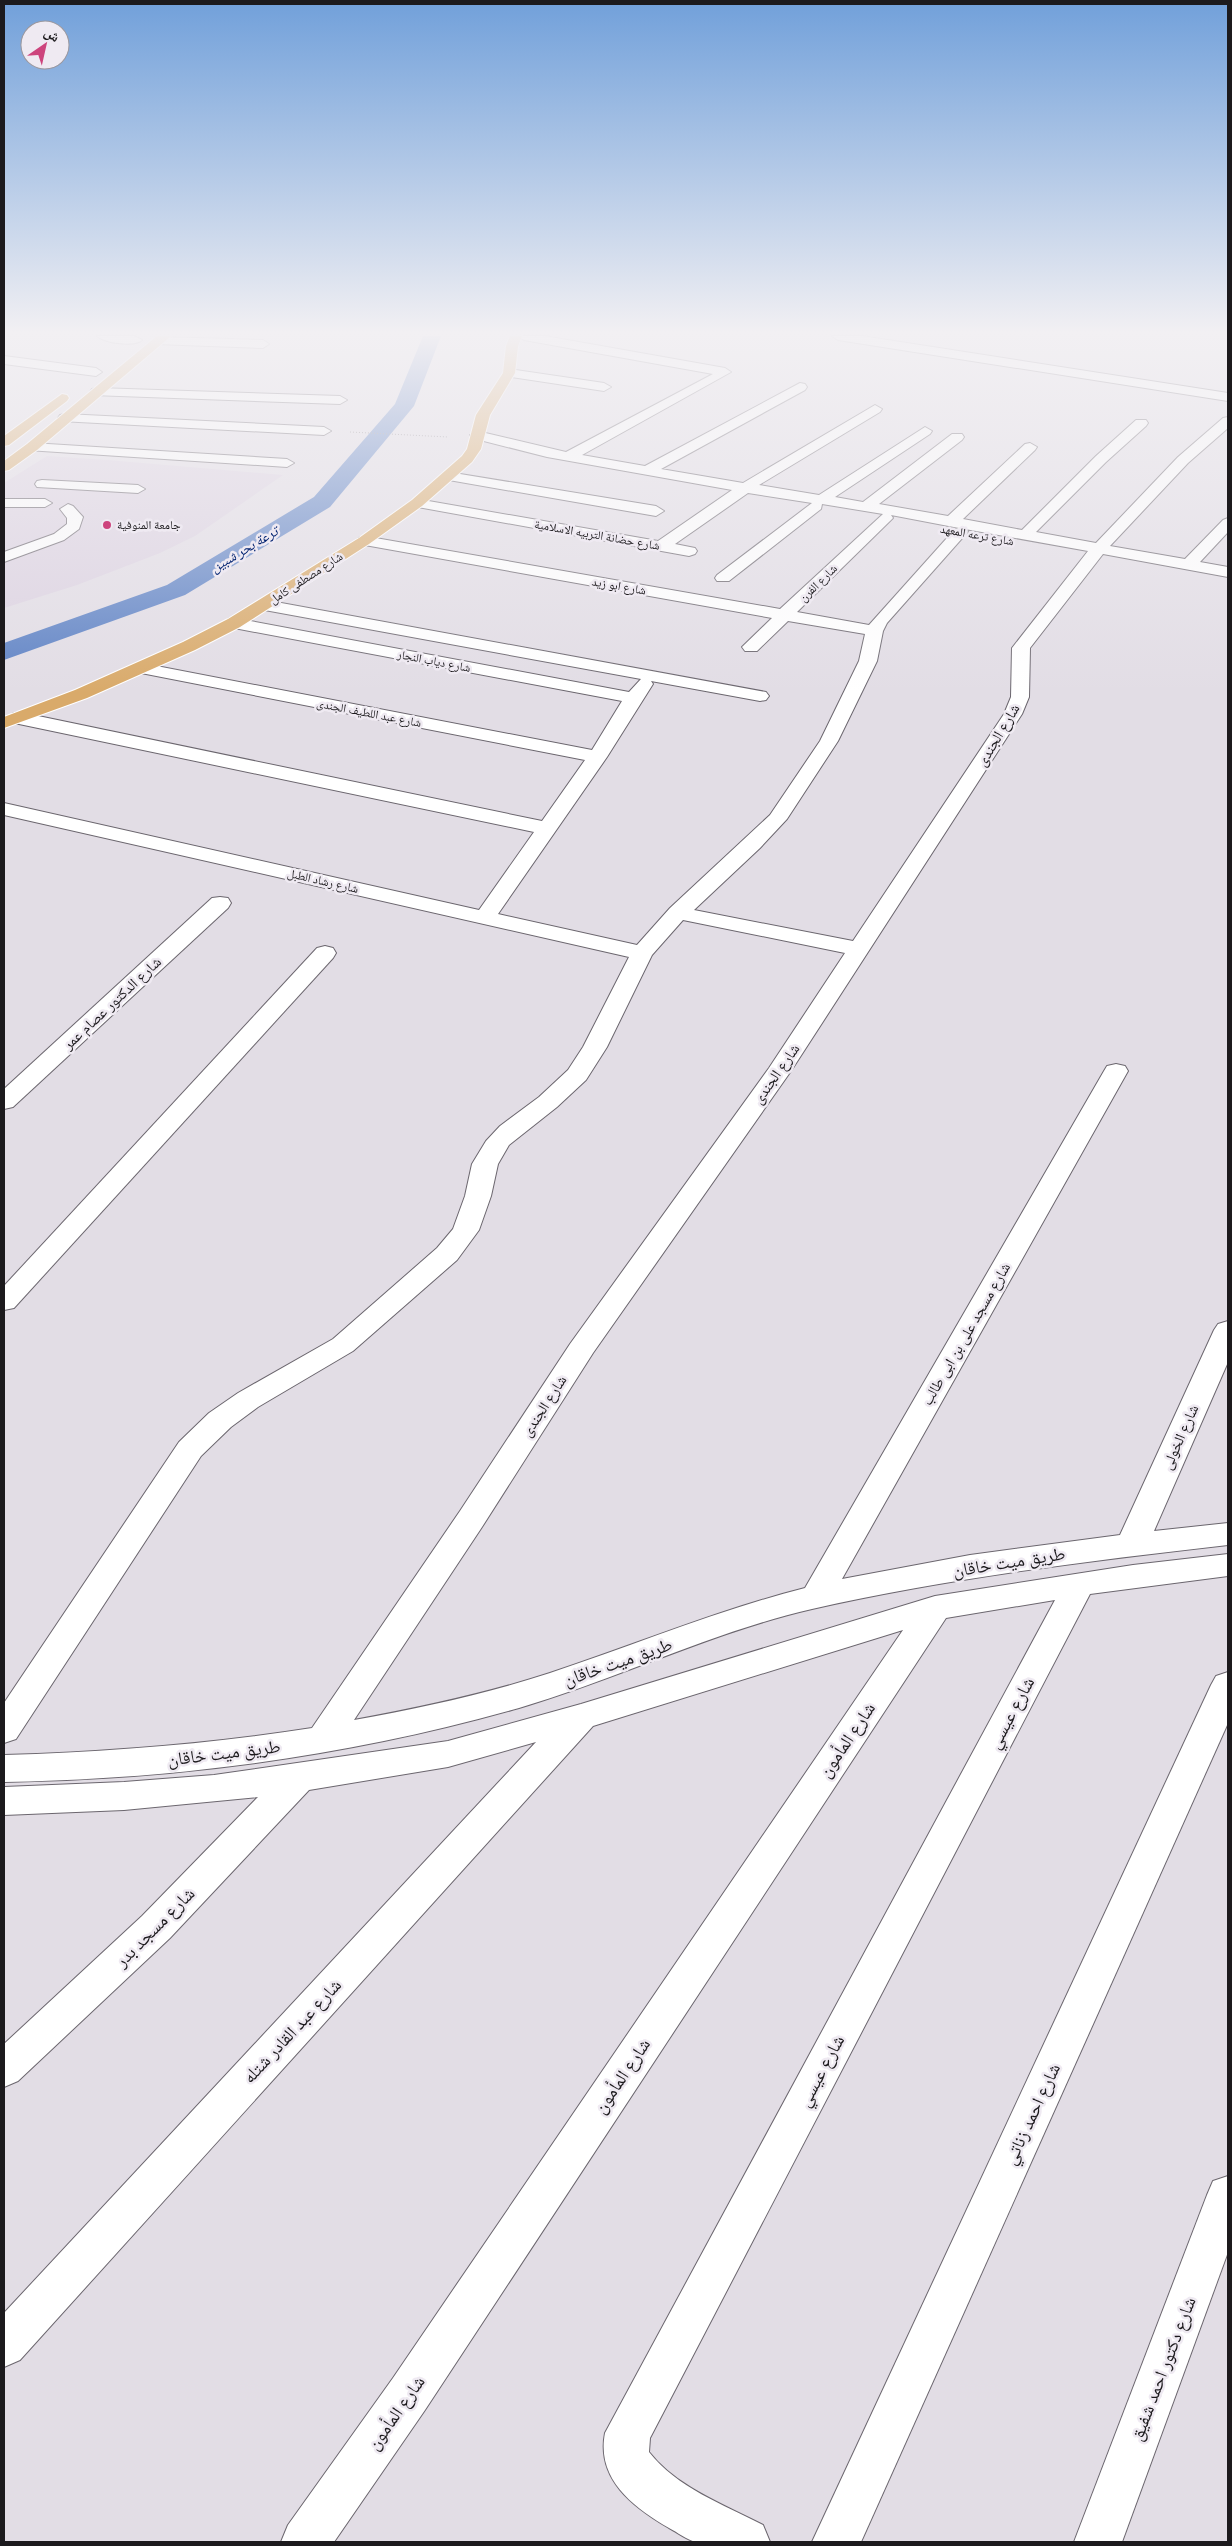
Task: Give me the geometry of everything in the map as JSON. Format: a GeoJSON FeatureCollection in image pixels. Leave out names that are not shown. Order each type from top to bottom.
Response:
{"type":"FeatureCollection","features":[{"type":"Feature","properties":{"kind":"main road"},"geometry":{"type":"LineString","coordinates":[[4,467],[21,455]]}},
{"type":"Feature","properties":{"kind":"main road","name":"شارع مصطفى كامل"},"geometry":{"type":"LineString","coordinates":[[11,720],[81,694],[141,668],[234,623],[364,541],[417,503],[448,476],[468,455]]}},
{"type":"Feature","properties":{"kind":"street"},"geometry":{"type":"LineString","coordinates":[[165,455],[287,462]]}},
{"type":"Feature","properties":{"kind":"street","name":"شارع ترعه المعهد"},"geometry":{"type":"LineString","coordinates":[[561,455],[820,503],[884,518],[917,520]]}},
{"type":"Feature","properties":{"kind":"street"},"geometry":{"type":"LineString","coordinates":[[648,470],[676,455]]}},
{"type":"Feature","properties":{"kind":"street"},"geometry":{"type":"LineString","coordinates":[[661,546],[739,488],[796,455]]}},
{"type":"Feature","properties":{"kind":"street"},"geometry":{"type":"LineString","coordinates":[[723,578],[820,503],[890,455]]}},
{"type":"Feature","properties":{"kind":"street"},"geometry":{"type":"LineString","coordinates":[[866,507],[934,455]]}},
{"type":"Feature","properties":{"kind":"street"},"geometry":{"type":"LineString","coordinates":[[4,1730],[190,1449],[220,1420],[248,1400],[343,1345],[447,1254],[460,1240],[470,1221],[485,1164],[491,1152],[509,1131],[548,1102],[577,1074],[595,1047],[642,953],[678,913],[733,864],[781,813],[829,741],[868,661],[874,631],[885,612],[955,527],[1023,455]]}},
{"type":"Feature","properties":{"kind":"street"},"geometry":{"type":"LineString","coordinates":[[1025,535],[1106,455]]}},
{"type":"Feature","properties":{"kind":"street","name":"شارع الجندى"},"geometry":{"type":"LineString","coordinates":[[322,1741],[472,1519],[580,1350],[778,1071],[1013,714],[1020,697],[1021,648],[1097,551],[1189,455]]}},
{"type":"Feature","properties":{"kind":"street"},"geometry":{"type":"LineString","coordinates":[[448,476],[656,511]]}},
{"type":"Feature","properties":{"kind":"street"},"geometry":{"type":"LineString","coordinates":[[42,484],[138,489]]}},
{"type":"Feature","properties":{"kind":"street"},"geometry":{"type":"LineString","coordinates":[[4,503],[45,503],[46,507],[49,508],[72,504],[94,487]]}},
{"type":"Feature","properties":{"kind":"street","name":"شارع حضانة التربيه الاسلامية"},"geometry":{"type":"LineString","coordinates":[[417,503],[689,551]]}},
{"type":"Feature","properties":{"kind":"street","name":"شارع ترعه المعهد"},"geometry":{"type":"LineString","coordinates":[[820,503],[866,507],[917,520],[1228,576]]}},
{"type":"Feature","properties":{"kind":"street"},"geometry":{"type":"LineString","coordinates":[[4,556],[59,537],[74,526],[75,517],[72,504]]}},
{"type":"Feature","properties":{"kind":"street","name":"شارع الفرن"},"geometry":{"type":"LineString","coordinates":[[751,647],[884,518]]}},
{"type":"Feature","properties":{"kind":"street"},"geometry":{"type":"LineString","coordinates":[[1190,564],[1228,522]]}},
{"type":"Feature","properties":{"kind":"street","name":"شارع ترعه المعهد"},"geometry":{"type":"LineString","coordinates":[[955,527],[1025,535],[1097,551],[1190,564],[1228,572]]}},
{"type":"Feature","properties":{"kind":"street","name":"شارع ابو زيد"},"geometry":{"type":"LineString","coordinates":[[364,541],[874,631]]}},
{"type":"Feature","properties":{"kind":"street"},"geometry":{"type":"LineString","coordinates":[[265,605],[760,696]]}},
{"type":"Feature","properties":{"kind":"street","name":"شارع دياب النجار"},"geometry":{"type":"LineString","coordinates":[[234,623],[633,698]]}},
{"type":"Feature","properties":{"kind":"street","name":"شارع عبد اللطيف الجندى"},"geometry":{"type":"LineString","coordinates":[[141,668],[597,758]]}},
{"type":"Feature","properties":{"kind":"street"},"geometry":{"type":"LineString","coordinates":[[484,918],[597,758],[633,698],[651,676]]}},
{"type":"Feature","properties":{"kind":"street"},"geometry":{"type":"LineString","coordinates":[[11,720],[546,828]]}},
{"type":"Feature","properties":{"kind":"street","name":"شارع رشاد الطبل"},"geometry":{"type":"LineString","coordinates":[[4,809],[642,953]]}},
{"type":"Feature","properties":{"kind":"street","name":"شارع الدكتور عصام عمر"},"geometry":{"type":"LineString","coordinates":[[4,1102],[220,903]]}},
{"type":"Feature","properties":{"kind":"street"},"geometry":{"type":"LineString","coordinates":[[678,913],[859,949]]}},
{"type":"Feature","properties":{"kind":"street"},"geometry":{"type":"LineString","coordinates":[[4,1302],[325,953]]}},
{"type":"Feature","properties":{"kind":"street","name":"شارع مسجد على بن ابى طالب"},"geometry":{"type":"LineString","coordinates":[[816,1597],[1116,1071]]}},
{"type":"Feature","properties":{"kind":"street","name":"شارع الخولى"},"geometry":{"type":"LineString","coordinates":[[1132,1544],[1228,1330]]}},
{"type":"Feature","properties":{"kind":"street","name":"طريق ميت خاقان"},"geometry":{"type":"LineString","coordinates":[[4,1769],[144,1763],[322,1741],[403,1724],[520,1695],[630,1660],[731,1620],[816,1597],[924,1575],[1132,1544],[1228,1534]]}},
{"type":"Feature","properties":{"kind":"street","name":"طريق ميت خاقان"},"geometry":{"type":"LineString","coordinates":[[4,1801],[124,1796],[300,1778],[448,1754],[581,1717],[935,1608],[1133,1576],[1228,1565]]}},
{"type":"Feature","properties":{"kind":"street","name":"شارع عيسي"},"geometry":{"type":"LineString","coordinates":[[723,2537],[657,2494],[637,2475],[626,2455],[628,2433],[1079,1585]]}},
{"type":"Feature","properties":{"kind":"street","name":"شارع المأمون"},"geometry":{"type":"LineString","coordinates":[[305,2542],[409,2394],[935,1608]]}},
{"type":"Feature","properties":{"kind":"street","name":"شارع احمد زناتي"},"geometry":{"type":"LineString","coordinates":[[836,2542],[1228,1685]]}},
{"type":"Feature","properties":{"kind":"street","name":"شارع عبد القادر شتله"},"geometry":{"type":"LineString","coordinates":[[4,2345],[581,1717]]}},
{"type":"Feature","properties":{"kind":"street","name":"شارع مسجد بدر"},"geometry":{"type":"LineString","coordinates":[[4,2069],[156,1927],[300,1778]]}},
{"type":"Feature","properties":{"kind":"street","name":"شارع دكتور احمد شفيق"},"geometry":{"type":"LineString","coordinates":[[1098,2542],[1228,2195]]}},
{"type":"Feature","properties":{"kind":"shaded area","name":"جامعة المنوفية"},"geometry":{"type":"Polygon","coordinates":[[[47,456],[283,475],[195,536],[160,553],[77,585],[4,608],[4,483],[47,456]]]}},
{"type":"Feature","properties":{"kind":"waterway","name":"ترعة بحر شبين"},"geometry":{"type":"LineString","coordinates":[[4,652],[176,590],[322,502],[362,455]]}},
{"type":"Feature","properties":{"kind":"place","name":"جامعة المنوفية"},"geometry":{"type":"Point","coordinates":[107,525]}}]}
